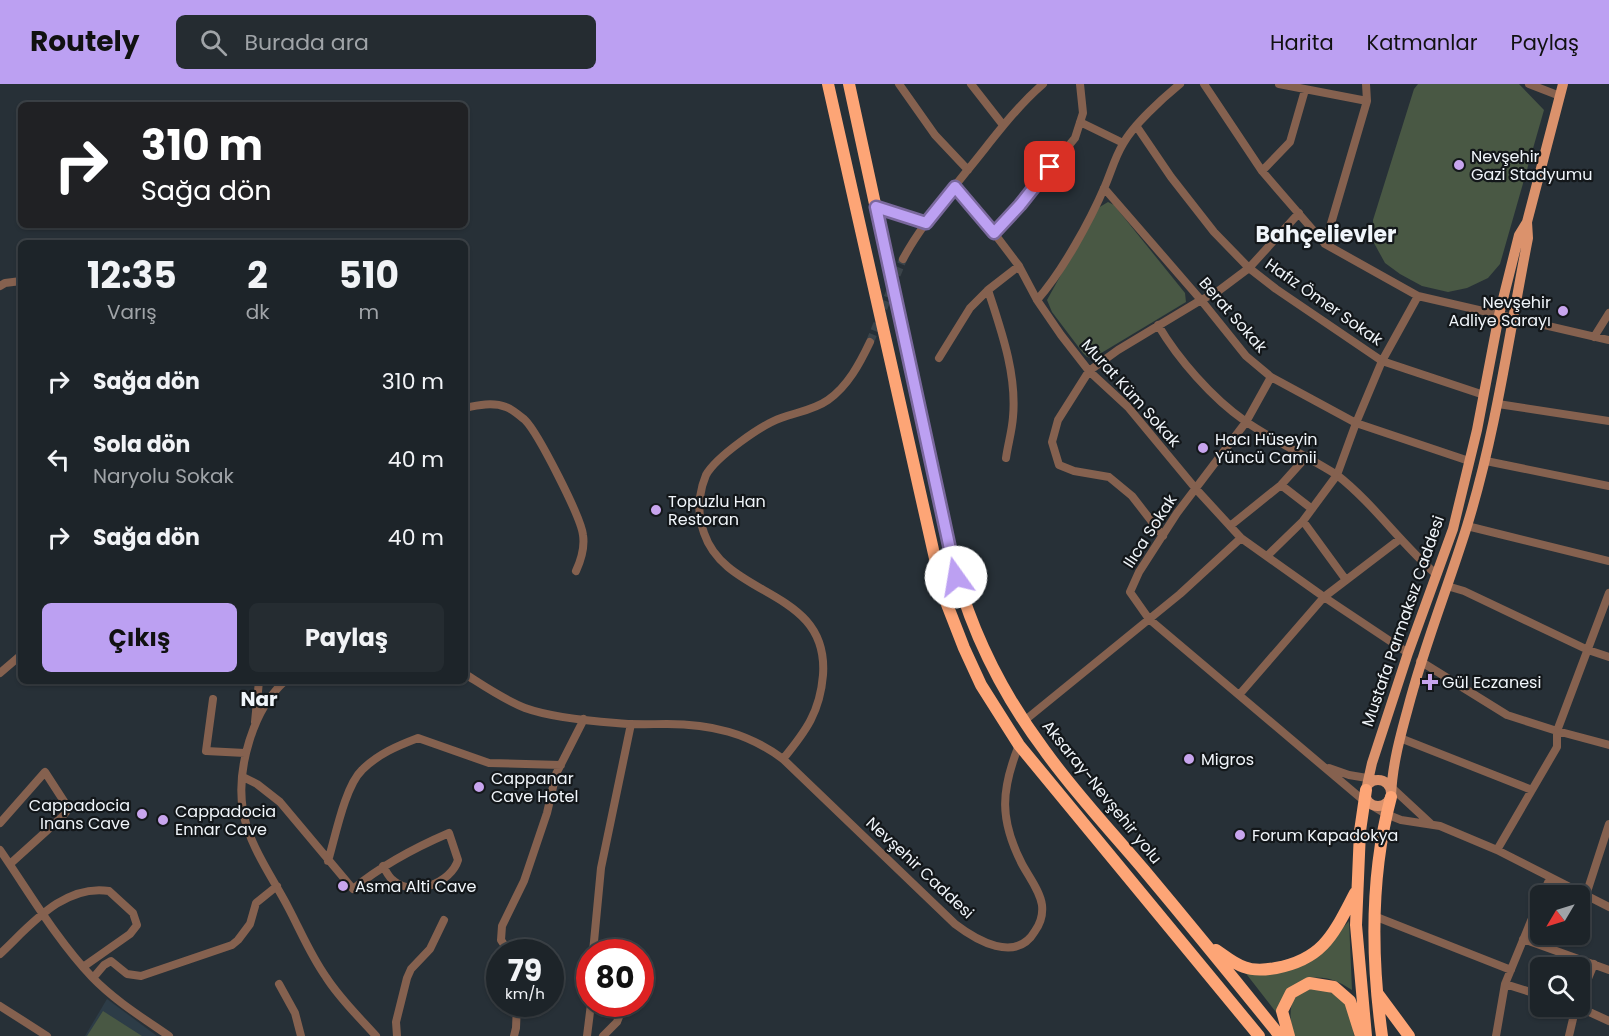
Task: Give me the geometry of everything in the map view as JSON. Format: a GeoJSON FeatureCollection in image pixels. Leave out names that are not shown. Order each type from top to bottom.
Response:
{"type":"FeatureCollection","features":[{"type":"Feature","properties":{"kind":"highway","name":"Aksaray-Nevşehir yolu"},"geometry":{"type":"LineString","coordinates":[[828,84],[943,594],[964,648],[981,685],[1019,745],[1259,1036]]}},
{"type":"Feature","properties":{"kind":"highway","name":"Aksaray-Nevşehir yolu"},"geometry":{"type":"LineString","coordinates":[[849,84],[956,577],[975,630],[988,658],[1024,721],[1064,776],[1206,944],[1280,1036]]}},
{"type":"Feature","properties":{"kind":"highway"},"geometry":{"type":"LineString","coordinates":[[1377,790],[1386,814],[1374,916],[1373,954],[1375,990],[1382,1036]]}},
{"type":"Feature","properties":{"kind":"highway","name":"Mustafa Parmaksız Caddesi"},"geometry":{"type":"LineString","coordinates":[[1366,1036],[1356,925],[1357,889],[1377,790]]}},
{"type":"Feature","properties":{"kind":"highway"},"geometry":{"type":"LineString","coordinates":[[1206,944],[1243,967],[1262,971],[1294,965],[1314,954],[1335,930],[1357,889]]}},
{"type":"Feature","properties":{"kind":"highway"},"geometry":{"type":"LineString","coordinates":[[1289,1036],[1282,1011],[1291,993],[1309,983],[1335,987],[1350,1001],[1361,1036]]}},
{"type":"Feature","properties":{"kind":"highway"},"geometry":{"type":"LineString","coordinates":[[1375,990],[1409,1036]]}},
{"type":"Feature","properties":{"kind":"highway"},"geometry":{"type":"LineString","coordinates":[[1223,993],[1248,1036]]}},
{"type":"Feature","properties":{"kind":"main road","name":"Mustafa Parmaksız Caddesi"},"geometry":{"type":"LineString","coordinates":[[1377,790],[1408,653],[1453,529],[1484,395],[1499,315],[1519,235],[1527,222],[1563,84]]}},
{"type":"Feature","properties":{"kind":"main road","name":"Mustafa Parmaksız Caddesi"},"geometry":{"type":"LineString","coordinates":[[1377,790],[1400,738],[1420,661],[1467,526],[1486,461],[1528,238],[1527,222]]}},
{"type":"Feature","properties":{"kind":"street"},"geometry":{"type":"LineString","coordinates":[[899,84],[935,135],[968,170]]}},
{"type":"Feature","properties":{"kind":"street"},"geometry":{"type":"LineString","coordinates":[[971,84],[1003,125]]}},
{"type":"Feature","properties":{"kind":"street"},"geometry":{"type":"LineString","coordinates":[[903,259],[926,223],[1003,125],[1043,84]]}},
{"type":"Feature","properties":{"kind":"street"},"geometry":{"type":"LineString","coordinates":[[994,233],[1075,138],[1083,113],[1080,84]]}},
{"type":"Feature","properties":{"kind":"street"},"geometry":{"type":"LineString","coordinates":[[1037,300],[1050,285],[1104,188],[1123,142],[1160,101],[1180,84]]}},
{"type":"Feature","properties":{"kind":"street"},"geometry":{"type":"LineString","coordinates":[[1204,84],[1262,171],[1326,244],[1418,296],[1609,340]]}},
{"type":"Feature","properties":{"kind":"street"},"geometry":{"type":"LineString","coordinates":[[1280,84],[1367,101]]}},
{"type":"Feature","properties":{"kind":"street"},"geometry":{"type":"LineString","coordinates":[[1326,244],[1367,101],[1366,84]]}},
{"type":"Feature","properties":{"kind":"street"},"geometry":{"type":"LineString","coordinates":[[1529,84],[1560,96]]}},
{"type":"Feature","properties":{"kind":"street"},"geometry":{"type":"LineString","coordinates":[[1262,171],[1290,142],[1305,90]]}},
{"type":"Feature","properties":{"kind":"street"},"geometry":{"type":"LineString","coordinates":[[1080,122],[1123,142]]}},
{"type":"Feature","properties":{"kind":"street","name":"Hafız Ömer Sokak"},"geometry":{"type":"LineString","coordinates":[[1137,127],[1214,232],[1249,268],[1382,361],[1484,395]]}},
{"type":"Feature","properties":{"kind":"street","name":"Murat Küm Sokak"},"geometry":{"type":"LineString","coordinates":[[955,187],[994,233],[1061,336],[1089,371],[1128,407],[1196,489],[1241,538],[1323,597],[1408,653]]}},
{"type":"Feature","properties":{"kind":"street","name":"Berat Sokak"},"geometry":{"type":"LineString","coordinates":[[1104,188],[1246,356],[1271,377],[1356,423],[1469,461]]}},
{"type":"Feature","properties":{"kind":"street"},"geometry":{"type":"LineString","coordinates":[[876,207],[926,223]]}},
{"type":"Feature","properties":{"kind":"street"},"geometry":{"type":"LineString","coordinates":[[1163,536],[1132,496],[1109,477],[1074,471],[1059,465],[1052,442],[1058,420],[1089,371],[1158,325],[1217,292],[1249,268],[1299,213]]}},
{"type":"Feature","properties":{"kind":"street"},"geometry":{"type":"LineString","coordinates":[[939,358],[970,308],[988,290],[1018,267]]}},
{"type":"Feature","properties":{"kind":"street"},"geometry":{"type":"LineString","coordinates":[[0,286],[18,281]]}},
{"type":"Feature","properties":{"kind":"street"},"geometry":{"type":"LineString","coordinates":[[988,290],[1003,336],[1013,388],[1013,417],[1006,458]]}},
{"type":"Feature","properties":{"kind":"street"},"geometry":{"type":"LineString","coordinates":[[1267,556],[1303,521],[1337,475],[1382,361],[1418,296]]}},
{"type":"Feature","properties":{"kind":"street"},"geometry":{"type":"LineString","coordinates":[[1594,337],[1609,313]]}},
{"type":"Feature","properties":{"kind":"street"},"geometry":{"type":"LineString","coordinates":[[1158,325],[1189,368],[1229,409],[1246,422],[1307,456],[1350,485],[1437,575]]}},
{"type":"Feature","properties":{"kind":"street"},"geometry":{"type":"LineString","coordinates":[[783,759],[807,729],[819,703],[823,654],[818,638],[809,622],[798,612],[719,560],[707,542],[699,512],[699,498],[706,475],[714,465],[751,435],[770,422],[818,406],[838,392],[855,372],[870,342]]}},
{"type":"Feature","properties":{"kind":"street","name":"Ilıca Sokak"},"geometry":{"type":"LineString","coordinates":[[1149,619],[1130,592],[1139,572],[1246,422],[1271,377]]}},
{"type":"Feature","properties":{"kind":"street"},"geometry":{"type":"LineString","coordinates":[[468,407],[481,404],[507,407],[525,421],[545,450],[584,535],[582,557],[576,571]]}},
{"type":"Feature","properties":{"kind":"street"},"geometry":{"type":"LineString","coordinates":[[1498,404],[1609,421]]}},
{"type":"Feature","properties":{"kind":"street"},"geometry":{"type":"LineString","coordinates":[[1230,526],[1281,486],[1307,456]]}},
{"type":"Feature","properties":{"kind":"street"},"geometry":{"type":"LineString","coordinates":[[1486,461],[1609,486]]}},
{"type":"Feature","properties":{"kind":"street"},"geometry":{"type":"LineString","coordinates":[[1281,486],[1312,508]]}},
{"type":"Feature","properties":{"kind":"street"},"geometry":{"type":"LineString","coordinates":[[1303,521],[1346,580]]}},
{"type":"Feature","properties":{"kind":"street"},"geometry":{"type":"LineString","coordinates":[[1467,526],[1609,561]]}},
{"type":"Feature","properties":{"kind":"street"},"geometry":{"type":"LineString","coordinates":[[1024,721],[1180,594],[1241,538]]}},
{"type":"Feature","properties":{"kind":"street"},"geometry":{"type":"LineString","coordinates":[[1239,695],[1323,597],[1400,539]]}},
{"type":"Feature","properties":{"kind":"street"},"geometry":{"type":"LineString","coordinates":[[1447,586],[1464,591],[1588,650],[1609,657]]}},
{"type":"Feature","properties":{"kind":"street"},"geometry":{"type":"LineString","coordinates":[[1497,850],[1557,747],[1557,731],[1609,593]]}},
{"type":"Feature","properties":{"kind":"street"},"geometry":{"type":"LineString","coordinates":[[1149,619],[1326,767],[1377,790],[1386,814],[1401,820],[1431,824]]}},
{"type":"Feature","properties":{"kind":"street"},"geometry":{"type":"LineString","coordinates":[[0,673],[18,658]]}},
{"type":"Feature","properties":{"kind":"street"},"geometry":{"type":"LineString","coordinates":[[1420,661],[1507,715],[1609,745]]}},
{"type":"Feature","properties":{"kind":"street"},"geometry":{"type":"LineString","coordinates":[[468,676],[525,708],[584,719],[632,724],[601,868],[594,939]]}},
{"type":"Feature","properties":{"kind":"street"},"geometry":{"type":"LineString","coordinates":[[255,723],[259,684]]}},
{"type":"Feature","properties":{"kind":"street"},"geometry":{"type":"LineString","coordinates":[[278,684],[255,723],[245,753],[242,794],[245,819],[255,844],[326,978],[376,1036]]}},
{"type":"Feature","properties":{"kind":"street"},"geometry":{"type":"LineString","coordinates":[[213,699],[206,751],[245,753]]}},
{"type":"Feature","properties":{"kind":"street"},"geometry":{"type":"LineString","coordinates":[[501,939],[502,926],[525,881],[547,813],[556,774],[584,719]]}},
{"type":"Feature","properties":{"kind":"street","name":"Nevşehir Caddesi"},"geometry":{"type":"LineString","coordinates":[[632,724],[703,726],[726,730],[759,743],[783,759],[956,924],[980,940],[1005,948],[1015,947],[1033,936],[1042,913],[1042,904],[1015,850],[1007,820],[1006,779],[1019,745]]}},
{"type":"Feature","properties":{"kind":"street"},"geometry":{"type":"LineString","coordinates":[[328,861],[342,808],[360,772],[387,751],[418,738],[489,763],[561,765]]}},
{"type":"Feature","properties":{"kind":"street"},"geometry":{"type":"LineString","coordinates":[[1400,738],[1532,790]]}},
{"type":"Feature","properties":{"kind":"street"},"geometry":{"type":"LineString","coordinates":[[1326,767],[1377,790],[1431,824],[1497,850],[1565,885]]}},
{"type":"Feature","properties":{"kind":"street"},"geometry":{"type":"LineString","coordinates":[[0,823],[45,772],[67,806],[66,812],[10,864]]}},
{"type":"Feature","properties":{"kind":"street"},"geometry":{"type":"LineString","coordinates":[[243,777],[257,784],[280,802],[353,889],[383,866],[449,833],[459,860],[452,872],[429,886],[400,885],[389,876],[383,866]]}},
{"type":"Feature","properties":{"kind":"street"},"geometry":{"type":"LineString","coordinates":[[1590,885],[1607,845],[1609,824]]}},
{"type":"Feature","properties":{"kind":"street"},"geometry":{"type":"LineString","coordinates":[[0,849],[83,967],[93,978],[169,1036]]}},
{"type":"Feature","properties":{"kind":"street"},"geometry":{"type":"LineString","coordinates":[[1547,885],[1550,878]]}},
{"type":"Feature","properties":{"kind":"street"},"geometry":{"type":"LineString","coordinates":[[93,978],[104,965],[111,961],[127,974],[141,976],[232,945],[244,934],[256,903],[277,886]]}},
{"type":"Feature","properties":{"kind":"street"},"geometry":{"type":"LineString","coordinates":[[0,954],[44,913],[61,901],[78,893],[104,890],[112,893],[133,913],[137,925],[135,930],[83,967]]}},
{"type":"Feature","properties":{"kind":"street"},"geometry":{"type":"LineString","coordinates":[[1590,897],[1609,907]]}},
{"type":"Feature","properties":{"kind":"street"},"geometry":{"type":"LineString","coordinates":[[1374,916],[1511,970]]}},
{"type":"Feature","properties":{"kind":"street"},"geometry":{"type":"LineString","coordinates":[[397,1036],[396,1022],[407,978],[411,969],[430,949],[444,920]]}},
{"type":"Feature","properties":{"kind":"street"},"geometry":{"type":"LineString","coordinates":[[1496,1036],[1506,984],[1530,923]]}},
{"type":"Feature","properties":{"kind":"street"},"geometry":{"type":"LineString","coordinates":[[1523,939],[1609,970]]}},
{"type":"Feature","properties":{"kind":"street"},"geometry":{"type":"LineString","coordinates":[[1590,974],[1594,964]]}},
{"type":"Feature","properties":{"kind":"street"},"geometry":{"type":"LineString","coordinates":[[279,984],[295,1013],[301,1036]]}},
{"type":"Feature","properties":{"kind":"street"},"geometry":{"type":"LineString","coordinates":[[1506,984],[1530,992]]}},
{"type":"Feature","properties":{"kind":"street"},"geometry":{"type":"LineString","coordinates":[[0,1006],[47,1036]]}},
{"type":"Feature","properties":{"kind":"street"},"geometry":{"type":"LineString","coordinates":[[1590,1012],[1609,1020]]}},
{"type":"Feature","properties":{"kind":"street"},"geometry":{"type":"LineString","coordinates":[[514,1036],[516,1017]]}},
{"type":"Feature","properties":{"kind":"street"},"geometry":{"type":"LineString","coordinates":[[587,1036],[589,1017]]}},
{"type":"Feature","properties":{"kind":"street"},"geometry":{"type":"LineString","coordinates":[[603,1036],[619,1017]]}},
{"type":"Feature","properties":{"kind":"street"},"geometry":{"type":"LineString","coordinates":[[1569,1036],[1573,1017]]}},
{"type":"Feature","properties":{"kind":"shaded area"},"geometry":{"type":"Polygon","coordinates":[[[107,999],[157,1036],[85,1036],[107,999]]]}},
{"type":"Feature","properties":{"kind":"green space","name":"Nevşehir Gazi Stadyumu"},"geometry":{"type":"Polygon","coordinates":[[[1418,84],[1519,84],[1544,110],[1500,264],[1488,278],[1467,288],[1448,292],[1422,286],[1400,274],[1385,263],[1374,243],[1373,220],[1414,89],[1418,84]]]}},
{"type":"Feature","properties":{"kind":"green space"},"geometry":{"type":"Polygon","coordinates":[[[1108,202],[1114,205],[1185,293],[1186,302],[1093,358],[1083,353],[1052,312],[1047,300],[1098,208],[1108,202]]]}},
{"type":"Feature","properties":{"kind":"green space"},"geometry":{"type":"Polygon","coordinates":[[[1349,921],[1352,990],[1331,979],[1306,978],[1279,1016],[1244,971],[1323,950],[1349,921]]]}},
{"type":"Feature","properties":{"kind":"green space"},"geometry":{"type":"Polygon","coordinates":[[[1309,987],[1330,992],[1343,1001],[1350,1014],[1354,1036],[1295,1036],[1291,1022],[1293,1001],[1299,993],[1309,987]]]}},
{"type":"Feature","properties":{"kind":"green space"},"geometry":{"type":"Polygon","coordinates":[[[103,1011],[142,1036],[87,1036],[103,1011]]]}},
{"type":"Feature","properties":{"kind":"tunnel"},"geometry":{"type":"LineString","coordinates":[[870,342],[903,259]]}},
{"type":"Feature","properties":{"kind":"place","name":"Nevşehir Gazi Stadyumu"},"geometry":{"type":"Point","coordinates":[1459,165]}},
{"type":"Feature","properties":{"kind":"place","name":"Nevşehir Adliye Sarayı"},"geometry":{"type":"Point","coordinates":[1563,311]}},
{"type":"Feature","properties":{"kind":"place","name":"Hacı Hüseyin Yüncü Camii"},"geometry":{"type":"Point","coordinates":[1203,448]}},
{"type":"Feature","properties":{"kind":"place","name":"Topuzlu Han Restoran"},"geometry":{"type":"Point","coordinates":[656,510]}},
{"type":"Feature","properties":{"kind":"place","name":"Gül Eczanesi"},"geometry":{"type":"Point","coordinates":[1430,682]}},
{"type":"Feature","properties":{"kind":"place","name":"Migros"},"geometry":{"type":"Point","coordinates":[1189,759]}},
{"type":"Feature","properties":{"kind":"place","name":"Cappanar Cave Hotel"},"geometry":{"type":"Point","coordinates":[479,787]}},
{"type":"Feature","properties":{"kind":"place","name":"Cappadocia Inans Cave"},"geometry":{"type":"Point","coordinates":[142,814]}},
{"type":"Feature","properties":{"kind":"place","name":"Cappadocia Ennar Cave"},"geometry":{"type":"Point","coordinates":[163,820]}},
{"type":"Feature","properties":{"kind":"place","name":"Forum Kapadokya"},"geometry":{"type":"Point","coordinates":[1240,835]}},
{"type":"Feature","properties":{"kind":"place","name":"Asma Alti Cave"},"geometry":{"type":"Point","coordinates":[343,886]}},
{"type":"Feature","properties":{"kind":"district","name":"Bahçelievler"},"geometry":{"type":"Point","coordinates":[1326,234]}},
{"type":"Feature","properties":{"kind":"district","name":"Nar"},"geometry":{"type":"Point","coordinates":[259,699]}},
{"type":"Feature","properties":{"kind":"route"},"geometry":{"type":"LineString","coordinates":[[956,577],[876,207],[926,223],[955,187],[994,233],[1050,167]]}}]}
